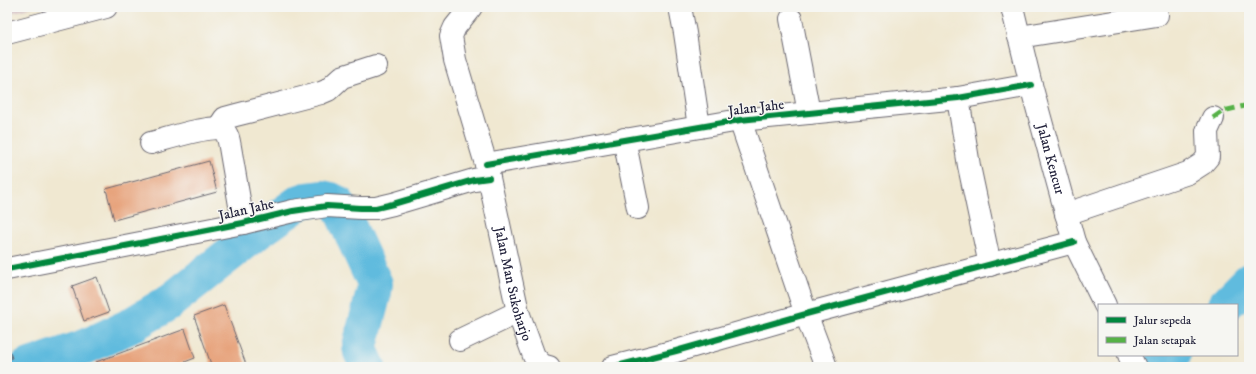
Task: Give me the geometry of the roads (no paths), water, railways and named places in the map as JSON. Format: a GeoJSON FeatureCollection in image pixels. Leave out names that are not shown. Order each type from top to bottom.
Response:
{"type":"FeatureCollection","features":[{"type":"Feature","properties":{"kind":"street"},"geometry":{"type":"LineString","coordinates":[[7,33],[106,7]]}},
{"type":"Feature","properties":{"kind":"street","name":"Jalan Man Sukoharjo"},"geometry":{"type":"LineString","coordinates":[[471,7],[451,36],[455,60],[489,178],[518,312],[534,356],[542,365],[549,367]]}},
{"type":"Feature","properties":{"kind":"street"},"geometry":{"type":"LineString","coordinates":[[680,7],[699,127]]}},
{"type":"Feature","properties":{"kind":"street","name":"Jalan Kencur"},"geometry":{"type":"LineString","coordinates":[[1012,7],[1031,85],[1074,242],[1105,304]]}},
{"type":"Feature","properties":{"kind":"street"},"geometry":{"type":"LineString","coordinates":[[1019,37],[1157,15]]}},
{"type":"Feature","properties":{"kind":"street"},"geometry":{"type":"LineString","coordinates":[[791,19],[809,113]]}},
{"type":"Feature","properties":{"kind":"street"},"geometry":{"type":"LineString","coordinates":[[219,127],[225,118],[321,93],[328,90],[342,77],[376,66]]}},
{"type":"Feature","properties":{"kind":"street","name":"Jalan Jahe"},"geometry":{"type":"LineString","coordinates":[[7,269],[243,223],[293,211],[327,206],[376,208],[474,180],[489,178],[624,139],[740,120],[958,98],[1031,85]]}},
{"type":"Feature","properties":{"kind":"street"},"geometry":{"type":"LineString","coordinates":[[958,98],[969,166],[990,265]]}},
{"type":"Feature","properties":{"kind":"street"},"geometry":{"type":"LineString","coordinates":[[1066,214],[1188,173],[1202,164],[1208,157],[1207,131],[1212,118]]}},
{"type":"Feature","properties":{"kind":"street"},"geometry":{"type":"LineString","coordinates":[[740,120],[806,314],[826,367]]}},
{"type":"Feature","properties":{"kind":"street"},"geometry":{"type":"LineString","coordinates":[[151,143],[206,128],[219,127],[224,130],[230,147],[243,223]]}},
{"type":"Feature","properties":{"kind":"street"},"geometry":{"type":"LineString","coordinates":[[624,139],[638,208]]}},
{"type":"Feature","properties":{"kind":"street"},"geometry":{"type":"LineString","coordinates":[[613,367],[678,359],[806,314],[1074,242]]}},
{"type":"Feature","properties":{"kind":"street"},"geometry":{"type":"LineString","coordinates":[[460,340],[518,312]]}},
{"type":"Feature","properties":{"kind":"street"},"geometry":{"type":"LineString","coordinates":[[1130,356],[1135,367]]}},
{"type":"Feature","properties":{"kind":"waterway"},"geometry":{"type":"LineString","coordinates":[[27,367],[85,347],[128,327],[168,303],[259,231],[300,202],[322,198],[337,203],[375,284],[360,346],[361,352],[368,367]]}},
{"type":"Feature","properties":{"kind":"waterway"},"geometry":{"type":"LineString","coordinates":[[1226,304],[1249,281]]}},
{"type":"Feature","properties":{"kind":"waterway"},"geometry":{"type":"LineString","coordinates":[[1161,367],[1172,356]]}}]}
